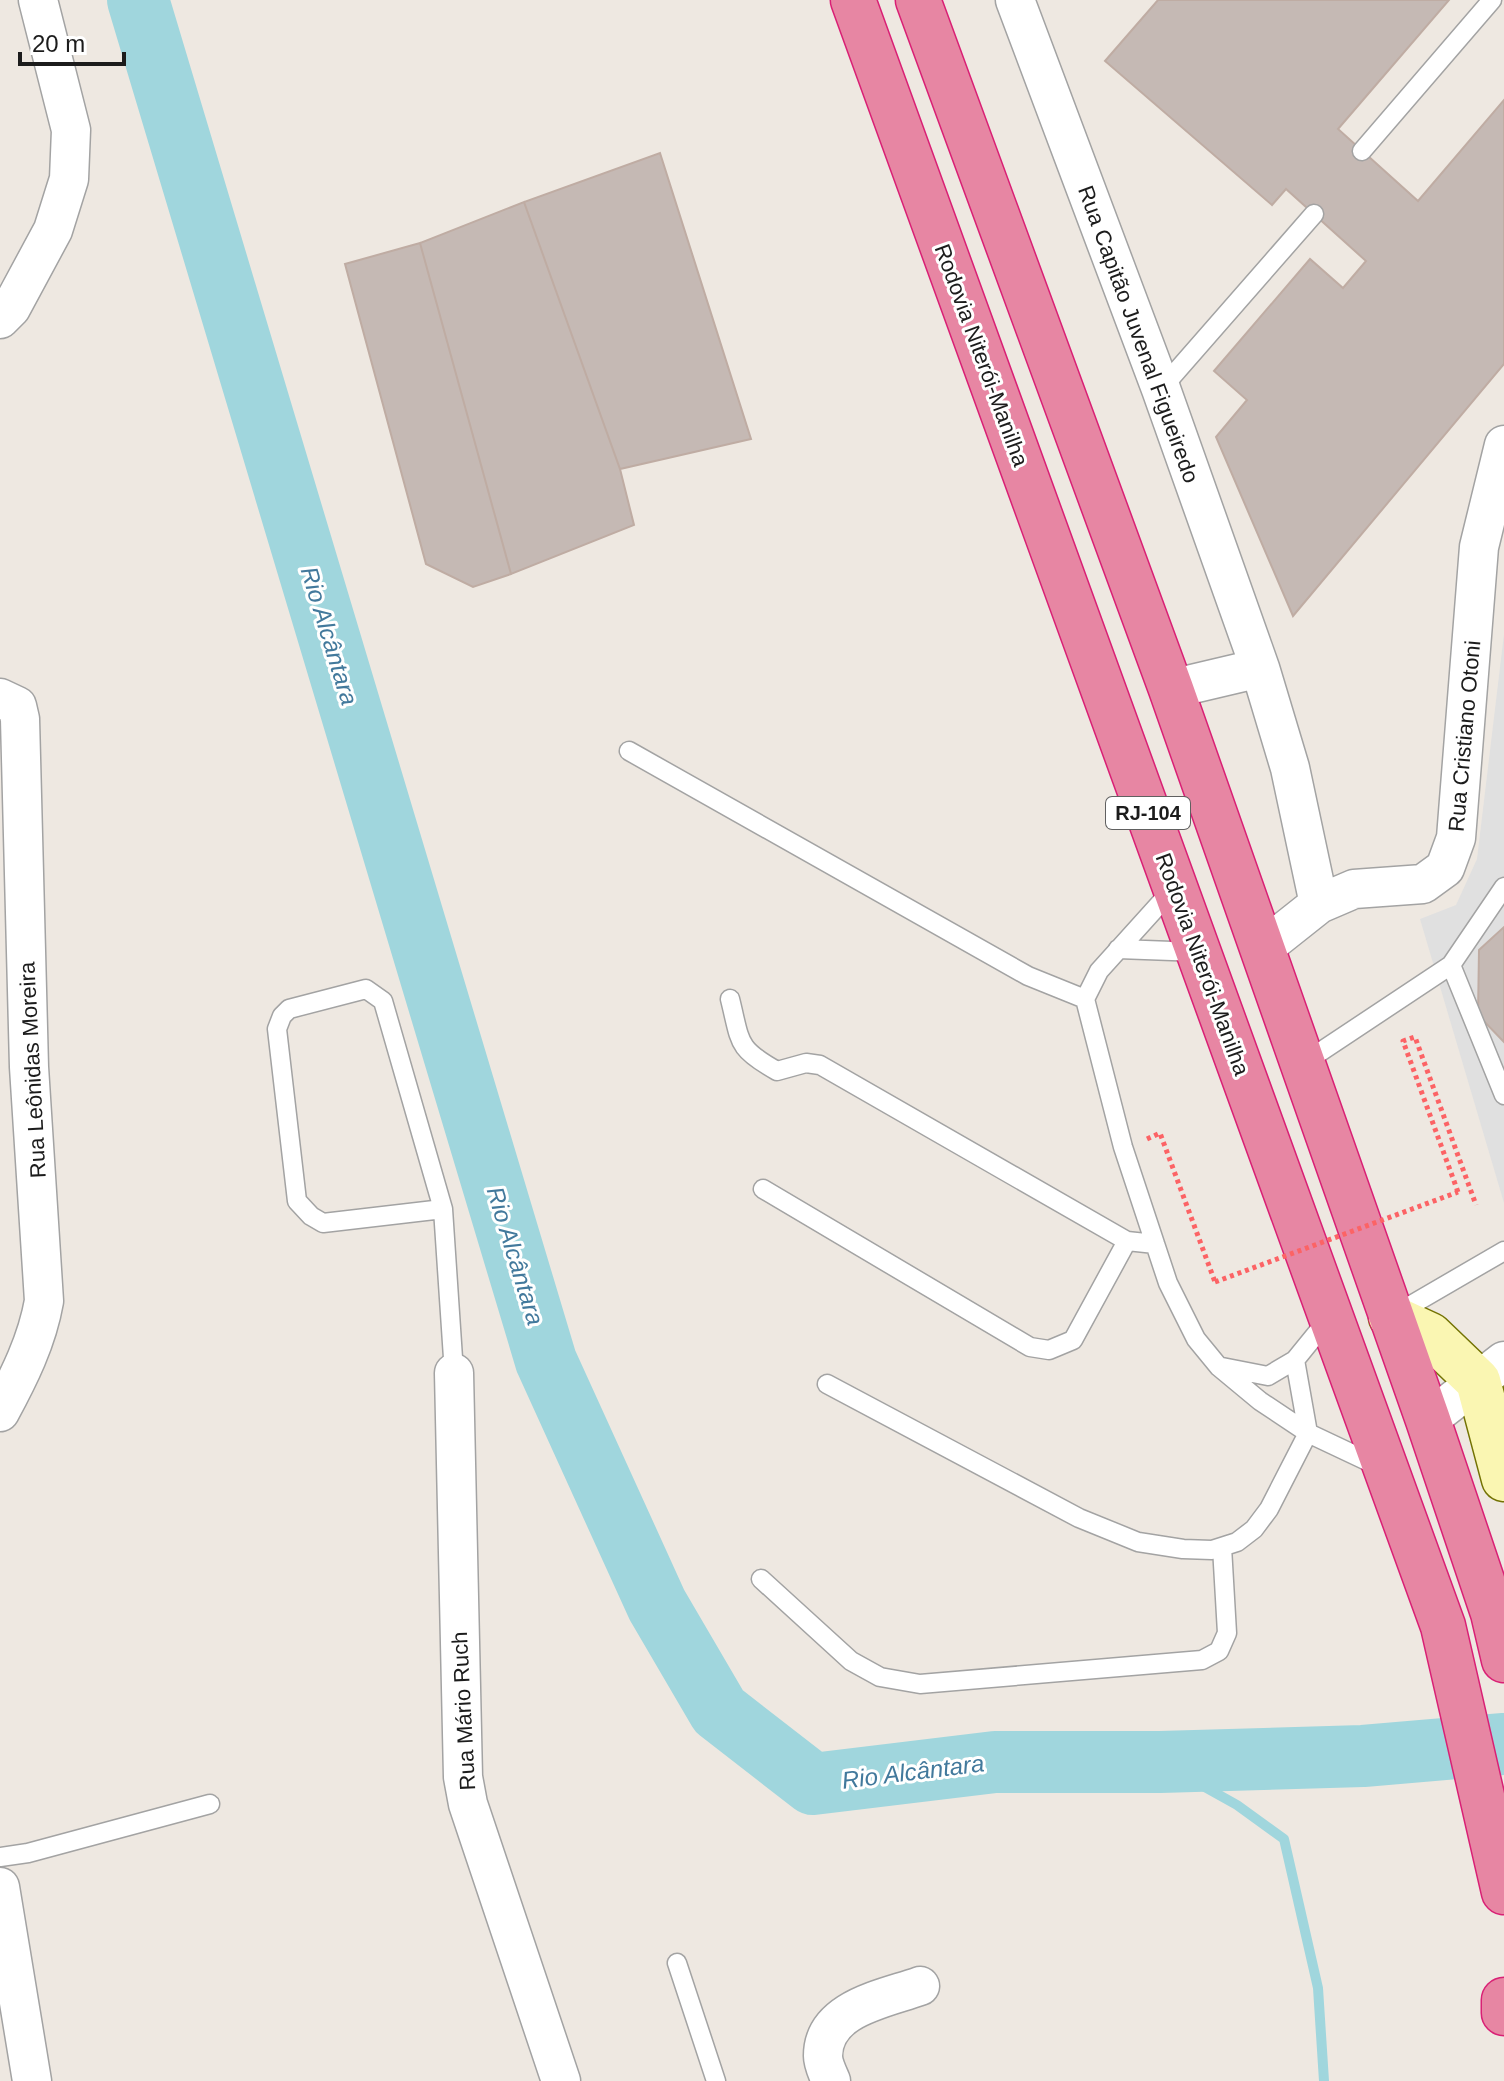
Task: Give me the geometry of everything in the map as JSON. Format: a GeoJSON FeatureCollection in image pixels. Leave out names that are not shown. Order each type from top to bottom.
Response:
{"type":"FeatureCollection","features":[{"type":"Feature","properties":{"kind":"highway","name":"Rodovia Niterói-Manilha"},"geometry":{"type":"LineString","coordinates":[[853,0],[1443,1626],[1500,1876]]}},
{"type":"Feature","properties":{"kind":"highway","name":"RJ-104"},"geometry":{"type":"LineString","coordinates":[[918,0],[1171,689],[1428,1420],[1493,1613],[1504,1660]]}},
{"type":"Feature","properties":{"kind":"highway"},"geometry":{"type":"LineString","coordinates":[[1504,2000],[1504,2013]]}},
{"type":"Feature","properties":{"kind":"street"},"geometry":{"type":"LineString","coordinates":[[0,319],[11,308],[53,230],[69,179],[71,130],[38,0]]}},
{"type":"Feature","properties":{"kind":"street","name":"Rua Capitão Juvenal Figueiredo"},"geometry":{"type":"LineString","coordinates":[[1015,0],[1161,389],[1260,668],[1290,768],[1319,904]]}},
{"type":"Feature","properties":{"kind":"street","name":"Rua Cristiano Otoni"},"geometry":{"type":"LineString","coordinates":[[1261,950],[1319,904],[1354,889],[1423,884],[1445,868],[1456,838],[1504,445]]}},
{"type":"Feature","properties":{"kind":"street"},"geometry":{"type":"LineString","coordinates":[[1171,689],[1260,668]]}},
{"type":"Feature","properties":{"kind":"street","name":"Rua Leônidas Moreira"},"geometry":{"type":"LineString","coordinates":[[0,1412],[19,1378],[41,1322],[44,1301],[10,708]]}},
{"type":"Feature","properties":{"kind":"street"},"geometry":{"type":"LineString","coordinates":[[1391,1317],[1430,1335],[1491,1371]]}},
{"type":"Feature","properties":{"kind":"street"},"geometry":{"type":"LineString","coordinates":[[1428,1420],[1491,1371]]}},
{"type":"Feature","properties":{"kind":"street"},"geometry":{"type":"LineString","coordinates":[[1491,1371],[1504,1479]]}},
{"type":"Feature","properties":{"kind":"street","name":"Rua Mário Ruch"},"geometry":{"type":"LineString","coordinates":[[454,1373],[463,1777],[468,1804],[561,2081]]}},
{"type":"Feature","properties":{"kind":"street"},"geometry":{"type":"LineString","coordinates":[[0,1887],[32,2081]]}},
{"type":"Feature","properties":{"kind":"street"},"geometry":{"type":"LineString","coordinates":[[831,2081],[823,2058],[829,2031],[843,2014],[920,1986]]}},
{"type":"Feature","properties":{"kind":"lane"},"geometry":{"type":"LineString","coordinates":[[1362,151],[1492,0]]}},
{"type":"Feature","properties":{"kind":"lane"},"geometry":{"type":"LineString","coordinates":[[1161,389],[1314,214]]}},
{"type":"Feature","properties":{"kind":"lane"},"geometry":{"type":"LineString","coordinates":[[629,751],[1028,976],[1085,999]]}},
{"type":"Feature","properties":{"kind":"lane"},"geometry":{"type":"LineString","coordinates":[[1175,887],[1099,971],[1085,999],[1123,1147],[1168,1283],[1196,1339],[1219,1367],[1260,1401],[1308,1433],[1387,1470]]}},
{"type":"Feature","properties":{"kind":"lane"},"geometry":{"type":"LineString","coordinates":[[1302,1064],[1451,965],[1504,887]]}},
{"type":"Feature","properties":{"kind":"lane"},"geometry":{"type":"LineString","coordinates":[[1118,949],[1199,952]]}},
{"type":"Feature","properties":{"kind":"lane"},"geometry":{"type":"LineString","coordinates":[[1451,965],[1504,1095]]}},
{"type":"Feature","properties":{"kind":"lane"},"geometry":{"type":"LineString","coordinates":[[443,1209],[323,1223],[311,1216],[297,1201],[277,1029],[282,1016],[289,1009],[366,989],[383,1001],[443,1209],[454,1373]]}},
{"type":"Feature","properties":{"kind":"lane"},"geometry":{"type":"LineString","coordinates":[[730,999],[741,1046],[765,1065],[777,1071],[806,1063],[820,1065],[1127,1241],[1155,1244]]}},
{"type":"Feature","properties":{"kind":"lane"},"geometry":{"type":"LineString","coordinates":[[763,1189],[1030,1347],[1049,1350],[1073,1340],[1127,1241]]}},
{"type":"Feature","properties":{"kind":"lane"},"geometry":{"type":"LineString","coordinates":[[1391,1317],[1504,1251]]}},
{"type":"Feature","properties":{"kind":"lane"},"geometry":{"type":"LineString","coordinates":[[1219,1367],[1268,1376],[1295,1360],[1331,1316]]}},
{"type":"Feature","properties":{"kind":"lane"},"geometry":{"type":"LineString","coordinates":[[827,1384],[1079,1518],[1138,1542],[1212,1550],[1237,1542],[1254,1529],[1269,1509],[1308,1433],[1295,1360]]}},
{"type":"Feature","properties":{"kind":"lane"},"geometry":{"type":"LineString","coordinates":[[761,1579],[851,1661],[880,1677],[920,1684],[1202,1660],[1219,1651],[1227,1633],[1222,1547]]}},
{"type":"Feature","properties":{"kind":"lane"},"geometry":{"type":"LineString","coordinates":[[0,1857],[28,1853],[210,1804]]}},
{"type":"Feature","properties":{"kind":"lane"},"geometry":{"type":"LineString","coordinates":[[677,1963],[716,2081]]}},
{"type":"Feature","properties":{"kind":"path"},"geometry":{"type":"LineString","coordinates":[[1152,1153],[1146,1138],[1160,1133],[1215,1282],[1458,1192],[1403,1041],[1415,1037],[1476,1205]]}},
{"type":"Feature","properties":{"kind":"shaded area"},"geometry":{"type":"Polygon","coordinates":[[[1504,634],[1504,927],[1479,950],[1478,1015],[1504,1042],[1504,1203],[1420,919],[1456,905],[1477,859],[1504,634]]]}},
{"type":"Feature","properties":{"kind":"building"},"geometry":{"type":"Polygon","coordinates":[[[1158,0],[1449,0],[1338,129],[1418,201],[1504,100],[1504,364],[1293,616],[1216,437],[1247,400],[1214,371],[1310,259],[1343,288],[1366,261],[1286,189],[1272,205],[1105,61],[1158,0]]]}},
{"type":"Feature","properties":{"kind":"building"},"geometry":{"type":"Polygon","coordinates":[[[660,153],[751,439],[620,469],[524,202],[660,153]]]}},
{"type":"Feature","properties":{"kind":"building"},"geometry":{"type":"Polygon","coordinates":[[[524,202],[620,469],[634,525],[511,574],[420,243],[524,202]]]}},
{"type":"Feature","properties":{"kind":"building"},"geometry":{"type":"Polygon","coordinates":[[[420,243],[511,574],[473,587],[426,564],[345,264],[420,243]]]}},
{"type":"Feature","properties":{"kind":"building"},"geometry":{"type":"Polygon","coordinates":[[[1504,927],[1504,1042],[1478,1015],[1479,950],[1504,927]]]}},
{"type":"Feature","properties":{"kind":"waterway","name":"Rio Alcântara"},"geometry":{"type":"LineString","coordinates":[[138,0],[546,1361],[657,1605],[719,1711],[813,1784],[995,1762],[1160,1762],[1363,1756],[1504,1744]]}},
{"type":"Feature","properties":{"kind":"waterway"},"geometry":{"type":"LineString","coordinates":[[1160,1762],[1237,1805],[1284,1839],[1318,1988],[1324,2081]]}}]}
